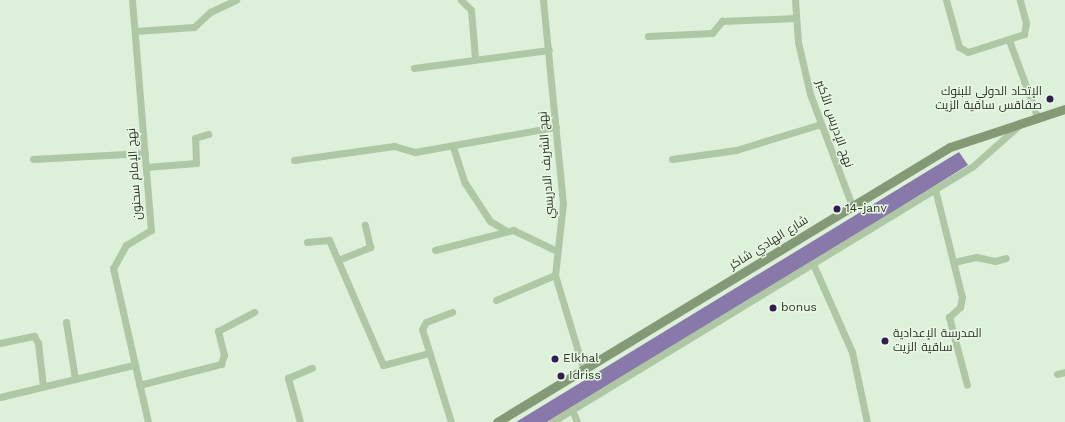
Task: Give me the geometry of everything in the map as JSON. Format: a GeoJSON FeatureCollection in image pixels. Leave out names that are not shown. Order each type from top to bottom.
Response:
{"type":"FeatureCollection","features":[{"type":"Feature","properties":{"kind":"main road","name":"شارع الهادي شاكر"},"geometry":{"type":"LineString","coordinates":[[497,422],[584,372],[950,147],[1017,128],[1065,109]]}},
{"type":"Feature","properties":{"kind":"street","name":"نهج الإمام سحنون"},"geometry":{"type":"LineString","coordinates":[[132,0],[151,230],[126,245],[113,268],[133,365],[148,422]]}},
{"type":"Feature","properties":{"kind":"street"},"geometry":{"type":"LineString","coordinates":[[135,31],[194,27],[210,12],[236,0]]}},
{"type":"Feature","properties":{"kind":"street"},"geometry":{"type":"LineString","coordinates":[[461,0],[471,10],[475,58]]}},
{"type":"Feature","properties":{"kind":"street","name":"نهج الشريف الادريسي"},"geometry":{"type":"LineString","coordinates":[[543,0],[563,203],[555,275],[584,372]]}},
{"type":"Feature","properties":{"kind":"street","name":"نهج الإدريس الأكبر"},"geometry":{"type":"LineString","coordinates":[[796,0],[796,18],[810,94],[852,206]]}},
{"type":"Feature","properties":{"kind":"street"},"geometry":{"type":"LineString","coordinates":[[946,0],[959,47],[968,52],[1010,40],[1024,34],[1026,23],[1020,0]]}},
{"type":"Feature","properties":{"kind":"street"},"geometry":{"type":"LineString","coordinates":[[648,36],[712,33],[722,21],[796,18]]}},
{"type":"Feature","properties":{"kind":"street"},"geometry":{"type":"LineString","coordinates":[[1010,40],[1038,119]]}},
{"type":"Feature","properties":{"kind":"street"},"geometry":{"type":"LineString","coordinates":[[414,68],[475,58],[549,50]]}},
{"type":"Feature","properties":{"kind":"street"},"geometry":{"type":"LineString","coordinates":[[672,159],[736,150],[821,124]]}},
{"type":"Feature","properties":{"kind":"street"},"geometry":{"type":"LineString","coordinates":[[294,160],[394,146],[415,152],[453,147],[479,139],[556,127]]}},
{"type":"Feature","properties":{"kind":"street"},"geometry":{"type":"LineString","coordinates":[[552,422],[972,167],[1017,128]]}},
{"type":"Feature","properties":{"kind":"street"},"geometry":{"type":"LineString","coordinates":[[146,167],[196,164],[195,138],[208,134]]}},
{"type":"Feature","properties":{"kind":"street"},"geometry":{"type":"LineString","coordinates":[[453,147],[465,182],[490,221],[505,230],[526,235],[557,251]]}},
{"type":"Feature","properties":{"kind":"street"},"geometry":{"type":"LineString","coordinates":[[33,159],[145,152]]}},
{"type":"Feature","properties":{"kind":"street"},"geometry":{"type":"LineString","coordinates":[[936,189],[962,302],[949,318],[967,385]]}},
{"type":"Feature","properties":{"kind":"street"},"geometry":{"type":"LineString","coordinates":[[338,260],[370,247],[366,225]]}},
{"type":"Feature","properties":{"kind":"street"},"geometry":{"type":"LineString","coordinates":[[435,250],[505,230]]}},
{"type":"Feature","properties":{"kind":"street"},"geometry":{"type":"LineString","coordinates":[[307,242],[327,238],[338,260],[380,362],[388,366],[429,353]]}},
{"type":"Feature","properties":{"kind":"street"},"geometry":{"type":"LineString","coordinates":[[954,262],[976,257],[995,261],[1006,258]]}},
{"type":"Feature","properties":{"kind":"street"},"geometry":{"type":"LineString","coordinates":[[813,264],[852,352],[867,422]]}},
{"type":"Feature","properties":{"kind":"street"},"geometry":{"type":"LineString","coordinates":[[496,300],[555,275]]}},
{"type":"Feature","properties":{"kind":"street"},"geometry":{"type":"LineString","coordinates":[[139,385],[221,364],[224,355],[218,331],[254,312]]}},
{"type":"Feature","properties":{"kind":"street"},"geometry":{"type":"LineString","coordinates":[[451,422],[429,353],[423,325],[452,312]]}},
{"type":"Feature","properties":{"kind":"street"},"geometry":{"type":"LineString","coordinates":[[66,322],[75,379]]}},
{"type":"Feature","properties":{"kind":"street"},"geometry":{"type":"LineString","coordinates":[[0,343],[34,336],[38,343],[43,386]]}},
{"type":"Feature","properties":{"kind":"street"},"geometry":{"type":"LineString","coordinates":[[0,397],[133,365]]}},
{"type":"Feature","properties":{"kind":"street"},"geometry":{"type":"LineString","coordinates":[[300,422],[287,380],[312,368]]}},
{"type":"Feature","properties":{"kind":"street"},"geometry":{"type":"LineString","coordinates":[[1057,374],[1065,372]]}},
{"type":"Feature","properties":{"kind":"street"},"geometry":{"type":"LineString","coordinates":[[572,410],[577,422]]}},
{"type":"Feature","properties":{"kind":"shaded area"},"geometry":{"type":"Polygon","coordinates":[[[959,152],[968,165],[896,210],[547,422],[516,422],[959,152]]]}},
{"type":"Feature","properties":{"kind":"place","name":"الإتحاد الدولي للبنوك صفاقس ساقية الزيت"},"geometry":{"type":"Point","coordinates":[1050,99]}},
{"type":"Feature","properties":{"kind":"place","name":"14-janv"},"geometry":{"type":"Point","coordinates":[837,209]}},
{"type":"Feature","properties":{"kind":"place","name":"bonus"},"geometry":{"type":"Point","coordinates":[773,308]}},
{"type":"Feature","properties":{"kind":"place","name":"المدرسة الإعدادية ساقية الزيت"},"geometry":{"type":"Point","coordinates":[885,341]}},
{"type":"Feature","properties":{"kind":"place","name":"Elkhal"},"geometry":{"type":"Point","coordinates":[555,359]}},
{"type":"Feature","properties":{"kind":"place","name":"Idriss"},"geometry":{"type":"Point","coordinates":[561,376]}}]}
